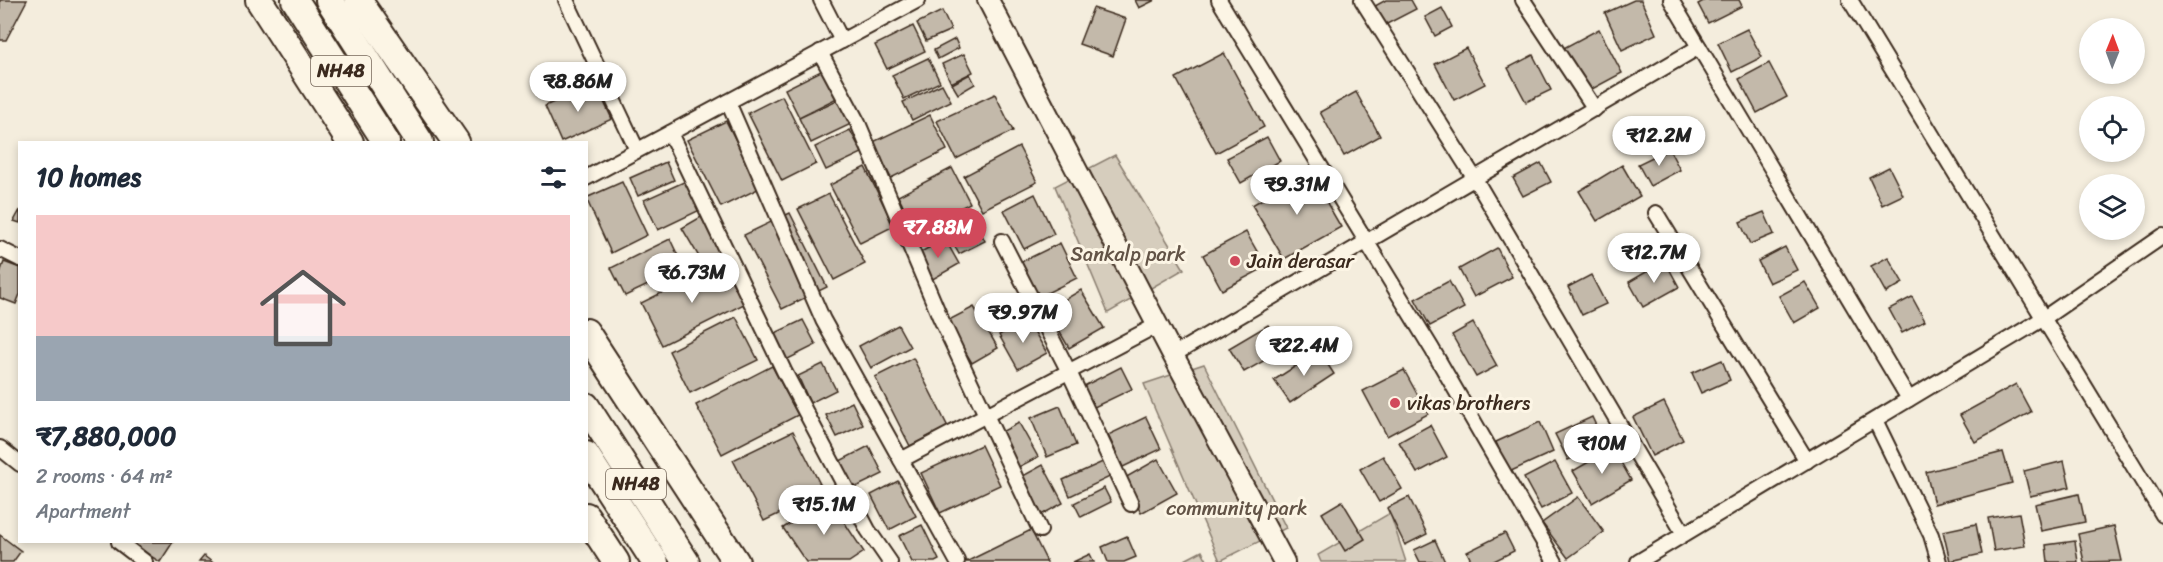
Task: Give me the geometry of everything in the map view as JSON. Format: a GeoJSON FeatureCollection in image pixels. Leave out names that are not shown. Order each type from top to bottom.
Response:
{"type":"FeatureCollection","features":[{"type":"Feature","properties":{"kind":"highway"},"geometry":{"type":"LineString","coordinates":[[259,0],[349,141]]}},
{"type":"Feature","properties":{"kind":"highway","name":"NH48"},"geometry":{"type":"LineString","coordinates":[[295,0],[385,141]]}},
{"type":"Feature","properties":{"kind":"highway","name":"NH48"},"geometry":{"type":"LineString","coordinates":[[329,0],[419,141]]}},
{"type":"Feature","properties":{"kind":"highway"},"geometry":{"type":"LineString","coordinates":[[358,0],[455,141]]}},
{"type":"Feature","properties":{"kind":"highway"},"geometry":{"type":"LineString","coordinates":[[591,348],[736,562]]}},
{"type":"Feature","properties":{"kind":"highway","name":"NH48"},"geometry":{"type":"LineString","coordinates":[[588,409],[686,562]]}},
{"type":"Feature","properties":{"kind":"highway","name":"NH48"},"geometry":{"type":"LineString","coordinates":[[588,458],[655,562]]}},
{"type":"Feature","properties":{"kind":"highway"},"geometry":{"type":"LineString","coordinates":[[588,519],[615,562]]}},
{"type":"Feature","properties":{"kind":"main road"},"geometry":{"type":"LineString","coordinates":[[988,0],[1284,562]]}},
{"type":"Feature","properties":{"kind":"street"},"geometry":{"type":"LineString","coordinates":[[566,0],[637,150]]}},
{"type":"Feature","properties":{"kind":"street"},"geometry":{"type":"LineString","coordinates":[[821,0],[842,41]]}},
{"type":"Feature","properties":{"kind":"street"},"geometry":{"type":"LineString","coordinates":[[588,176],[918,0]]}},
{"type":"Feature","properties":{"kind":"street"},"geometry":{"type":"LineString","coordinates":[[1219,0],[1365,244],[1432,350],[1555,562]]}},
{"type":"Feature","properties":{"kind":"street"},"geometry":{"type":"LineString","coordinates":[[1362,0],[1474,179],[1684,534]]}},
{"type":"Feature","properties":{"kind":"street"},"geometry":{"type":"LineString","coordinates":[[1523,0],[1594,109]]}},
{"type":"Feature","properties":{"kind":"street"},"geometry":{"type":"LineString","coordinates":[[1671,0],[1909,399]]}},
{"type":"Feature","properties":{"kind":"street"},"geometry":{"type":"LineString","coordinates":[[1850,0],[2163,514]]}},
{"type":"Feature","properties":{"kind":"street"},"geometry":{"type":"LineString","coordinates":[[1173,355],[1699,47]]}},
{"type":"Feature","properties":{"kind":"street"},"geometry":{"type":"LineString","coordinates":[[820,52],[858,123],[940,316],[1040,530]]}},
{"type":"Feature","properties":{"kind":"street"},"geometry":{"type":"LineString","coordinates":[[728,102],[823,320],[957,561]]}},
{"type":"Feature","properties":{"kind":"street"},"geometry":{"type":"LineString","coordinates":[[670,133],[784,371],[868,530],[890,562]]}},
{"type":"Feature","properties":{"kind":"street"},"geometry":{"type":"LineString","coordinates":[[1656,213],[1807,461]]}},
{"type":"Feature","properties":{"kind":"street"},"geometry":{"type":"LineString","coordinates":[[1638,562],[2043,318],[2163,236]]}},
{"type":"Feature","properties":{"kind":"street"},"geometry":{"type":"LineString","coordinates":[[1002,241],[1069,372],[1131,504]]}},
{"type":"Feature","properties":{"kind":"street"},"geometry":{"type":"LineString","coordinates":[[0,249],[18,258]]}},
{"type":"Feature","properties":{"kind":"street"},"geometry":{"type":"LineString","coordinates":[[901,460],[1159,324]]}},
{"type":"Feature","properties":{"kind":"street"},"geometry":{"type":"LineString","coordinates":[[1875,420],[1931,536],[1940,562]]}},
{"type":"Feature","properties":{"kind":"street"},"geometry":{"type":"LineString","coordinates":[[0,448],[18,462]]}},
{"type":"Feature","properties":{"kind":"street"},"geometry":{"type":"LineString","coordinates":[[119,543],[145,562]]}},
{"type":"Feature","properties":{"kind":"green space","name":"Sankalp park"},"geometry":{"type":"Polygon","coordinates":[[[1115,155],[1184,269],[1108,313],[1055,186],[1115,155]]]}},
{"type":"Feature","properties":{"kind":"green space","name":"community park"},"geometry":{"type":"Polygon","coordinates":[[[1204,364],[1286,528],[1220,561],[1144,384],[1204,364]]]}},
{"type":"Feature","properties":{"kind":"green space"},"geometry":{"type":"Polygon","coordinates":[[[1390,513],[1406,562],[1321,562],[1318,555],[1390,513]]]}},
{"type":"Feature","properties":{"kind":"green space"},"geometry":{"type":"Polygon","coordinates":[[[1202,551],[1208,562],[1181,562],[1202,551]]]}},
{"type":"Feature","properties":{"kind":"building"},"geometry":{"type":"Polygon","coordinates":[[[0,0],[27,0],[6,40],[0,40],[0,0]]]}},
{"type":"Feature","properties":{"kind":"building"},"geometry":{"type":"Polygon","coordinates":[[[1135,0],[1155,0],[1139,8],[1135,0]]]}},
{"type":"Feature","properties":{"kind":"building"},"geometry":{"type":"Polygon","coordinates":[[[1386,0],[1411,0],[1416,9],[1385,25],[1375,6],[1386,0]]]}},
{"type":"Feature","properties":{"kind":"building"},"geometry":{"type":"Polygon","coordinates":[[[1634,0],[1641,0],[1656,34],[1622,50],[1605,13],[1634,0]]]}},
{"type":"Feature","properties":{"kind":"building"},"geometry":{"type":"Polygon","coordinates":[[[1705,0],[1739,0],[1742,6],[1708,23],[1698,4],[1705,0]]]}},
{"type":"Feature","properties":{"kind":"building"},"geometry":{"type":"Polygon","coordinates":[[[1093,8],[1126,19],[1113,56],[1079,44],[1093,8]]]}},
{"type":"Feature","properties":{"kind":"building"},"geometry":{"type":"Polygon","coordinates":[[[1442,8],[1452,27],[1435,36],[1425,17],[1442,8]]]}},
{"type":"Feature","properties":{"kind":"building"},"geometry":{"type":"Polygon","coordinates":[[[942,11],[951,30],[926,41],[917,23],[942,11]]]}},
{"type":"Feature","properties":{"kind":"building"},"geometry":{"type":"Polygon","coordinates":[[[913,26],[925,51],[887,69],[875,45],[913,26]]]}},
{"type":"Feature","properties":{"kind":"building"},"geometry":{"type":"Polygon","coordinates":[[[1599,29],[1622,73],[1581,95],[1558,51],[1599,29]]]}},
{"type":"Feature","properties":{"kind":"building"},"geometry":{"type":"Polygon","coordinates":[[[1747,29],[1762,57],[1732,72],[1718,43],[1747,29]]]}},
{"type":"Feature","properties":{"kind":"building"},"geometry":{"type":"Polygon","coordinates":[[[955,39],[959,48],[938,59],[934,50],[955,39]]]}},
{"type":"Feature","properties":{"kind":"building"},"geometry":{"type":"Polygon","coordinates":[[[1466,48],[1485,84],[1454,100],[1435,64],[1466,48]]]}},
{"type":"Feature","properties":{"kind":"building"},"geometry":{"type":"Polygon","coordinates":[[[1224,53],[1264,127],[1216,153],[1176,78],[1224,53]]]}},
{"type":"Feature","properties":{"kind":"building"},"geometry":{"type":"Polygon","coordinates":[[[964,54],[973,72],[951,83],[942,64],[964,54]]]}},
{"type":"Feature","properties":{"kind":"building"},"geometry":{"type":"Polygon","coordinates":[[[1533,55],[1551,90],[1526,102],[1508,68],[1533,55]]]}},
{"type":"Feature","properties":{"kind":"building"},"geometry":{"type":"Polygon","coordinates":[[[928,58],[940,82],[904,99],[892,75],[928,58]]]}},
{"type":"Feature","properties":{"kind":"building"},"geometry":{"type":"Polygon","coordinates":[[[1769,63],[1787,97],[1757,113],[1739,79],[1769,63]]]}},
{"type":"Feature","properties":{"kind":"building"},"geometry":{"type":"Polygon","coordinates":[[[825,69],[839,97],[799,117],[785,89],[825,69]]]}},
{"type":"Feature","properties":{"kind":"building"},"geometry":{"type":"Polygon","coordinates":[[[970,74],[975,84],[958,94],[952,84],[970,74]]]}},
{"type":"Feature","properties":{"kind":"building"},"geometry":{"type":"Polygon","coordinates":[[[595,83],[612,119],[561,141],[545,106],[595,83]]]}},
{"type":"Feature","properties":{"kind":"building"},"geometry":{"type":"Polygon","coordinates":[[[942,84],[951,101],[912,120],[903,102],[942,84]]]}},
{"type":"Feature","properties":{"kind":"building"},"geometry":{"type":"Polygon","coordinates":[[[1356,92],[1380,136],[1344,156],[1320,112],[1356,92]]]}},
{"type":"Feature","properties":{"kind":"building"},"geometry":{"type":"Polygon","coordinates":[[[995,94],[1013,131],[956,159],[937,121],[995,94]]]}},
{"type":"Feature","properties":{"kind":"building"},"geometry":{"type":"Polygon","coordinates":[[[782,96],[816,164],[782,181],[748,113],[782,96]]]}},
{"type":"Feature","properties":{"kind":"building"},"geometry":{"type":"Polygon","coordinates":[[[839,99],[851,124],[811,143],[799,118],[839,99]]]}},
{"type":"Feature","properties":{"kind":"building"},"geometry":{"type":"Polygon","coordinates":[[[930,115],[947,150],[891,178],[873,142],[930,115]]]}},
{"type":"Feature","properties":{"kind":"building"},"geometry":{"type":"Polygon","coordinates":[[[726,121],[760,188],[721,207],[687,140],[726,121]]]}},
{"type":"Feature","properties":{"kind":"building"},"geometry":{"type":"Polygon","coordinates":[[[850,130],[862,153],[826,170],[815,147],[850,130]]]}},
{"type":"Feature","properties":{"kind":"building"},"geometry":{"type":"Polygon","coordinates":[[[1267,137],[1280,161],[1241,183],[1227,158],[1267,137]]]}},
{"type":"Feature","properties":{"kind":"building"},"geometry":{"type":"Polygon","coordinates":[[[1019,147],[1037,182],[982,210],[964,176],[1019,147]]]}},
{"type":"Feature","properties":{"kind":"building"},"geometry":{"type":"Polygon","coordinates":[[[1669,149],[1680,170],[1650,186],[1638,164],[1669,149]]]}},
{"type":"Feature","properties":{"kind":"building"},"geometry":{"type":"Polygon","coordinates":[[[666,162],[674,180],[638,196],[630,178],[666,162]]]}},
{"type":"Feature","properties":{"kind":"building"},"geometry":{"type":"Polygon","coordinates":[[[1541,163],[1551,182],[1523,196],[1513,178],[1541,163]]]}},
{"type":"Feature","properties":{"kind":"building"},"geometry":{"type":"Polygon","coordinates":[[[1622,165],[1640,196],[1597,221],[1579,191],[1622,165]]]}},
{"type":"Feature","properties":{"kind":"building"},"geometry":{"type":"Polygon","coordinates":[[[865,167],[894,226],[860,243],[830,185],[865,167]]]}},
{"type":"Feature","properties":{"kind":"building"},"geometry":{"type":"Polygon","coordinates":[[[1889,167],[1903,195],[1882,205],[1869,177],[1889,167]]]}},
{"type":"Feature","properties":{"kind":"building"},"geometry":{"type":"Polygon","coordinates":[[[952,168],[970,203],[916,231],[898,196],[952,168]]]}},
{"type":"Feature","properties":{"kind":"building"},"geometry":{"type":"Polygon","coordinates":[[[1309,172],[1341,227],[1284,259],[1252,205],[1309,172]]]}},
{"type":"Feature","properties":{"kind":"building"},"geometry":{"type":"Polygon","coordinates":[[[686,181],[700,210],[658,230],[644,200],[686,181]]]}},
{"type":"Feature","properties":{"kind":"building"},"geometry":{"type":"Polygon","coordinates":[[[622,182],[647,235],[611,253],[588,202],[588,197],[622,182]]]}},
{"type":"Feature","properties":{"kind":"building"},"geometry":{"type":"Polygon","coordinates":[[[829,194],[865,264],[834,280],[798,209],[829,194]]]}},
{"type":"Feature","properties":{"kind":"building"},"geometry":{"type":"Polygon","coordinates":[[[1035,194],[1054,234],[1024,249],[1004,210],[1035,194]]]}},
{"type":"Feature","properties":{"kind":"building"},"geometry":{"type":"Polygon","coordinates":[[[1764,212],[1774,234],[1750,244],[1740,222],[1764,212]]]}},
{"type":"Feature","properties":{"kind":"building"},"geometry":{"type":"Polygon","coordinates":[[[790,213],[827,287],[782,309],[744,235],[790,213]]]}},
{"type":"Feature","properties":{"kind":"building"},"geometry":{"type":"Polygon","coordinates":[[[701,217],[724,255],[705,267],[682,228],[701,217]]]}},
{"type":"Feature","properties":{"kind":"building"},"geometry":{"type":"Polygon","coordinates":[[[977,225],[985,241],[959,254],[950,238],[977,225]]]}},
{"type":"Feature","properties":{"kind":"building","name":"Jain derasar"},"geometry":{"type":"Polygon","coordinates":[[[1246,232],[1266,267],[1222,290],[1203,255],[1246,232]]]}},
{"type":"Feature","properties":{"kind":"building"},"geometry":{"type":"Polygon","coordinates":[[[670,239],[679,258],[662,267],[667,276],[625,296],[611,268],[670,239]]]}},
{"type":"Feature","properties":{"kind":"building"},"geometry":{"type":"Polygon","coordinates":[[[945,239],[959,264],[931,280],[917,254],[945,239]]]}},
{"type":"Feature","properties":{"kind":"building"},"geometry":{"type":"Polygon","coordinates":[[[1060,243],[1077,278],[1039,297],[1021,262],[1060,243]]]}},
{"type":"Feature","properties":{"kind":"building"},"geometry":{"type":"Polygon","coordinates":[[[1785,247],[1797,270],[1769,283],[1758,261],[1785,247]]]}},
{"type":"Feature","properties":{"kind":"building"},"geometry":{"type":"Polygon","coordinates":[[[1497,248],[1512,277],[1474,297],[1459,269],[1497,248]]]}},
{"type":"Feature","properties":{"kind":"building"},"geometry":{"type":"Polygon","coordinates":[[[1888,257],[1903,283],[1886,293],[1871,266],[1888,257]]]}},
{"type":"Feature","properties":{"kind":"building"},"geometry":{"type":"Polygon","coordinates":[[[1665,261],[1679,287],[1643,307],[1629,282],[1665,261]]]}},
{"type":"Feature","properties":{"kind":"building"},"geometry":{"type":"Polygon","coordinates":[[[4,262],[18,267],[16,304],[0,298],[0,273],[4,262]]]}},
{"type":"Feature","properties":{"kind":"building"},"geometry":{"type":"Polygon","coordinates":[[[722,263],[744,304],[662,345],[641,303],[722,263]]]}},
{"type":"Feature","properties":{"kind":"building"},"geometry":{"type":"Polygon","coordinates":[[[1591,275],[1606,304],[1582,315],[1568,287],[1591,275]]]}},
{"type":"Feature","properties":{"kind":"building"},"geometry":{"type":"Polygon","coordinates":[[[1449,281],[1464,308],[1430,326],[1415,299],[1449,281]]]}},
{"type":"Feature","properties":{"kind":"building"},"geometry":{"type":"Polygon","coordinates":[[[1805,282],[1820,308],[1794,323],[1779,296],[1805,282]]]}},
{"type":"Feature","properties":{"kind":"building"},"geometry":{"type":"Polygon","coordinates":[[[1081,290],[1104,328],[1069,348],[1047,310],[1081,290]]]}},
{"type":"Feature","properties":{"kind":"building"},"geometry":{"type":"Polygon","coordinates":[[[1912,297],[1925,321],[1902,333],[1889,309],[1912,297]]]}},
{"type":"Feature","properties":{"kind":"building"},"geometry":{"type":"Polygon","coordinates":[[[974,307],[998,348],[972,363],[947,321],[974,307]]]}},
{"type":"Feature","properties":{"kind":"building"},"geometry":{"type":"Polygon","coordinates":[[[736,317],[758,360],[690,393],[669,351],[736,317]]]}},
{"type":"Feature","properties":{"kind":"building"},"geometry":{"type":"Polygon","coordinates":[[[1027,319],[1047,353],[1018,369],[999,335],[1027,319]]]}},
{"type":"Feature","properties":{"kind":"building"},"geometry":{"type":"Polygon","coordinates":[[[803,320],[816,345],[786,360],[773,334],[803,320]]]}},
{"type":"Feature","properties":{"kind":"building"},"geometry":{"type":"Polygon","coordinates":[[[1473,323],[1497,366],[1476,377],[1452,335],[1473,323]]]}},
{"type":"Feature","properties":{"kind":"building"},"geometry":{"type":"Polygon","coordinates":[[[898,325],[910,347],[871,368],[859,346],[898,325]]]}},
{"type":"Feature","properties":{"kind":"building"},"geometry":{"type":"Polygon","coordinates":[[[1268,325],[1283,350],[1244,372],[1229,348],[1268,325]]]}},
{"type":"Feature","properties":{"kind":"building"},"geometry":{"type":"Polygon","coordinates":[[[1319,351],[1334,374],[1290,403],[1274,380],[1319,351]]]}},
{"type":"Feature","properties":{"kind":"building"},"geometry":{"type":"Polygon","coordinates":[[[913,358],[948,427],[910,446],[875,377],[913,358]]]}},
{"type":"Feature","properties":{"kind":"building"},"geometry":{"type":"Polygon","coordinates":[[[1722,360],[1730,380],[1701,393],[1692,373],[1722,360]]]}},
{"type":"Feature","properties":{"kind":"building"},"geometry":{"type":"Polygon","coordinates":[[[823,364],[836,390],[810,403],[798,376],[823,364]]]}},
{"type":"Feature","properties":{"kind":"building"},"geometry":{"type":"Polygon","coordinates":[[[772,366],[798,415],[722,454],[696,405],[772,366]]]}},
{"type":"Feature","properties":{"kind":"building"},"geometry":{"type":"Polygon","coordinates":[[[1121,367],[1132,389],[1088,410],[1078,389],[1121,367]]]}},
{"type":"Feature","properties":{"kind":"building","name":"vikas brothers"},"geometry":{"type":"Polygon","coordinates":[[[1404,370],[1428,414],[1387,436],[1363,391],[1404,370]]]}},
{"type":"Feature","properties":{"kind":"building"},"geometry":{"type":"Polygon","coordinates":[[[2016,384],[2031,412],[1975,442],[1960,415],[2016,384]]]}},
{"type":"Feature","properties":{"kind":"building"},"geometry":{"type":"Polygon","coordinates":[[[852,402],[863,425],[837,437],[826,415],[852,402]]]}},
{"type":"Feature","properties":{"kind":"building"},"geometry":{"type":"Polygon","coordinates":[[[1664,402],[1683,440],[1652,456],[1633,417],[1664,402]]]}},
{"type":"Feature","properties":{"kind":"building"},"geometry":{"type":"Polygon","coordinates":[[[1060,406],[1076,445],[1047,457],[1031,418],[1060,406]]]}},
{"type":"Feature","properties":{"kind":"building"},"geometry":{"type":"Polygon","coordinates":[[[1146,417],[1161,449],[1123,467],[1108,435],[1146,417]]]}},
{"type":"Feature","properties":{"kind":"building"},"geometry":{"type":"Polygon","coordinates":[[[1592,417],[1604,443],[1568,460],[1555,434],[1592,417]]]}},
{"type":"Feature","properties":{"kind":"building"},"geometry":{"type":"Polygon","coordinates":[[[1540,422],[1553,452],[1509,472],[1496,442],[1540,422]]]}},
{"type":"Feature","properties":{"kind":"building"},"geometry":{"type":"Polygon","coordinates":[[[1019,423],[1038,457],[1009,472],[991,437],[1019,423]]]}},
{"type":"Feature","properties":{"kind":"building","name":"vikas brothers"},"geometry":{"type":"Polygon","coordinates":[[[1430,425],[1447,457],[1417,473],[1399,442],[1430,425]]]}},
{"type":"Feature","properties":{"kind":"building"},"geometry":{"type":"Polygon","coordinates":[[[793,431],[824,492],[764,521],[733,460],[793,431]]]}},
{"type":"Feature","properties":{"kind":"building"},"geometry":{"type":"Polygon","coordinates":[[[981,445],[1000,485],[940,513],[921,473],[981,445]]]}},
{"type":"Feature","properties":{"kind":"building"},"geometry":{"type":"Polygon","coordinates":[[[869,446],[883,474],[850,490],[836,463],[869,446]]]}},
{"type":"Feature","properties":{"kind":"building"},"geometry":{"type":"Polygon","coordinates":[[[1613,448],[1631,480],[1592,503],[1573,471],[1613,448]]]}},
{"type":"Feature","properties":{"kind":"building"},"geometry":{"type":"Polygon","coordinates":[[[2003,452],[2012,483],[1934,504],[1926,472],[2003,452]]]}},
{"type":"Feature","properties":{"kind":"building"},"geometry":{"type":"Polygon","coordinates":[[[1383,456],[1402,489],[1379,502],[1360,469],[1383,456]]]}},
{"type":"Feature","properties":{"kind":"building"},"geometry":{"type":"Polygon","coordinates":[[[1158,459],[1177,493],[1141,513],[1123,479],[1158,459]]]}},
{"type":"Feature","properties":{"kind":"building"},"geometry":{"type":"Polygon","coordinates":[[[1107,460],[1114,475],[1070,496],[1063,480],[1107,460]]]}},
{"type":"Feature","properties":{"kind":"building"},"geometry":{"type":"Polygon","coordinates":[[[2064,461],[2070,487],[2030,496],[2024,471],[2064,461]]]}},
{"type":"Feature","properties":{"kind":"building"},"geometry":{"type":"Polygon","coordinates":[[[1555,462],[1572,493],[1541,509],[1524,478],[1555,462]]]}},
{"type":"Feature","properties":{"kind":"building"},"geometry":{"type":"Polygon","coordinates":[[[1043,465],[1063,503],[1032,520],[1012,482],[1043,465]]]}},
{"type":"Feature","properties":{"kind":"building"},"geometry":{"type":"Polygon","coordinates":[[[898,481],[916,516],[889,530],[871,495],[898,481]]]}},
{"type":"Feature","properties":{"kind":"building"},"geometry":{"type":"Polygon","coordinates":[[[1104,488],[1111,502],[1081,517],[1074,503],[1104,488]]]}},
{"type":"Feature","properties":{"kind":"building"},"geometry":{"type":"Polygon","coordinates":[[[2079,494],[2085,522],[2041,531],[2035,504],[2079,494]]]}},
{"type":"Feature","properties":{"kind":"building"},"geometry":{"type":"Polygon","coordinates":[[[1409,497],[1427,534],[1405,545],[1387,508],[1409,497]]]}},
{"type":"Feature","properties":{"kind":"building"},"geometry":{"type":"Polygon","coordinates":[[[1578,497],[1604,532],[1568,558],[1542,523],[1578,497]]]}},
{"type":"Feature","properties":{"kind":"building"},"geometry":{"type":"Polygon","coordinates":[[[829,499],[864,552],[849,562],[806,562],[783,528],[829,499]]]}},
{"type":"Feature","properties":{"kind":"building"},"geometry":{"type":"Polygon","coordinates":[[[1342,501],[1365,539],[1345,551],[1322,513],[1342,501]]]}},
{"type":"Feature","properties":{"kind":"building"},"geometry":{"type":"Polygon","coordinates":[[[2019,513],[2025,546],[1994,551],[1988,518],[2019,513]]]}},
{"type":"Feature","properties":{"kind":"building"},"geometry":{"type":"Polygon","coordinates":[[[1976,524],[1982,554],[1950,561],[1943,531],[1976,524]]]}},
{"type":"Feature","properties":{"kind":"building"},"geometry":{"type":"Polygon","coordinates":[[[922,525],[939,560],[935,562],[912,562],[899,536],[922,525]]]}},
{"type":"Feature","properties":{"kind":"building"},"geometry":{"type":"Polygon","coordinates":[[[2114,526],[2122,561],[2084,562],[2078,534],[2114,526]]]}},
{"type":"Feature","properties":{"kind":"building"},"geometry":{"type":"Polygon","coordinates":[[[1031,530],[1047,562],[966,562],[1031,530]]]}},
{"type":"Feature","properties":{"kind":"building"},"geometry":{"type":"Polygon","coordinates":[[[1505,533],[1514,551],[1492,562],[1472,562],[1467,552],[1505,533]]]}},
{"type":"Feature","properties":{"kind":"building"},"geometry":{"type":"Polygon","coordinates":[[[0,535],[21,551],[13,562],[0,562],[0,535]]]}},
{"type":"Feature","properties":{"kind":"building"},"geometry":{"type":"Polygon","coordinates":[[[1127,536],[1136,557],[1124,562],[1108,562],[1102,547],[1127,536]]]}},
{"type":"Feature","properties":{"kind":"building"},"geometry":{"type":"Polygon","coordinates":[[[1435,540],[1445,562],[1420,562],[1414,550],[1435,540]]]}},
{"type":"Feature","properties":{"kind":"building"},"geometry":{"type":"Polygon","coordinates":[[[2075,541],[2078,562],[2048,562],[2046,545],[2075,541]]]}},
{"type":"Feature","properties":{"kind":"building"},"geometry":{"type":"Polygon","coordinates":[[[130,543],[172,543],[160,562],[130,543]]]}},
{"type":"Feature","properties":{"kind":"building"},"geometry":{"type":"Polygon","coordinates":[[[1090,554],[1094,562],[1073,562],[1090,554]]]}},
{"type":"Feature","properties":{"kind":"building"},"geometry":{"type":"Polygon","coordinates":[[[204,556],[212,562],[199,562],[204,556]]]}},
{"type":"Feature","properties":{"kind":"place","name":"Jain derasar"},"geometry":{"type":"Point","coordinates":[1235,261]}},
{"type":"Feature","properties":{"kind":"place","name":"vikas brothers"},"geometry":{"type":"Point","coordinates":[1395,403]}}]}
